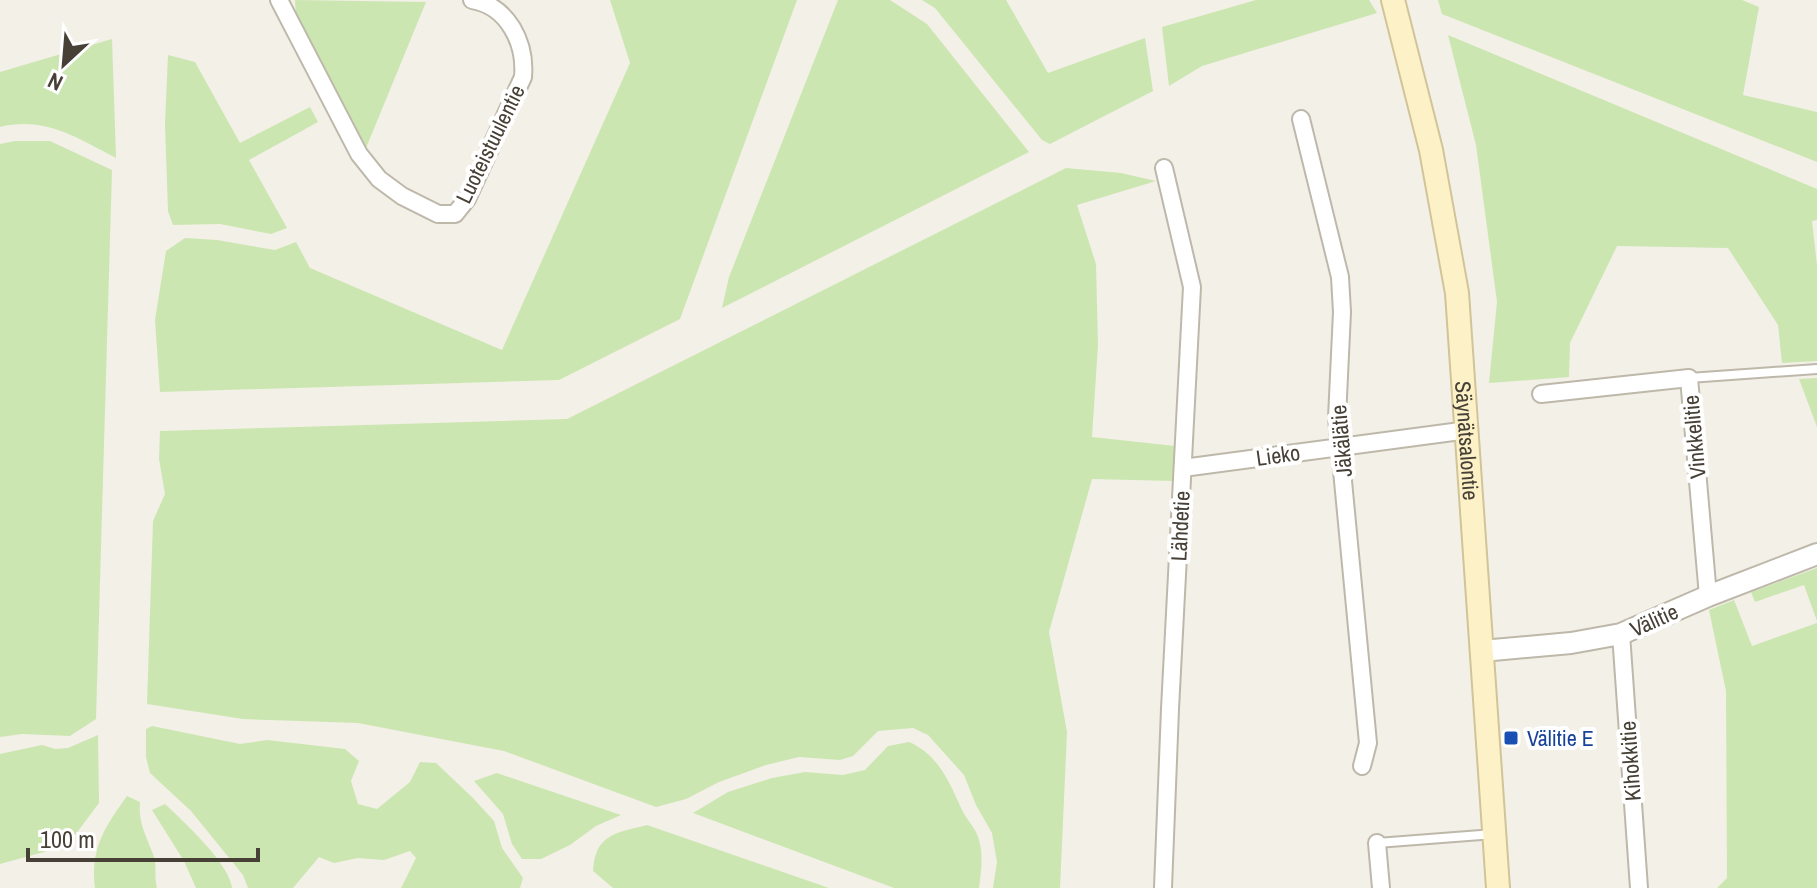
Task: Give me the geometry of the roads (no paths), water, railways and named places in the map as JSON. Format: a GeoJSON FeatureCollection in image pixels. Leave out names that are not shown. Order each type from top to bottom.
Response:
{"type":"FeatureCollection","features":[{"type":"Feature","properties":{"kind":"main road","name":"Säynätsalontie"},"geometry":{"type":"LineString","coordinates":[[1393,0],[1431,150],[1457,293],[1498,888]]}},
{"type":"Feature","properties":{"kind":"street","name":"Luoteistuulentie"},"geometry":{"type":"LineString","coordinates":[[279,0],[359,154],[379,179],[402,196],[438,214],[455,214],[467,199],[523,77],[525,59],[513,31],[498,9],[472,0]]}},
{"type":"Feature","properties":{"kind":"street","name":"Jäkälätie"},"geometry":{"type":"LineString","coordinates":[[1301,119],[1340,277],[1342,312],[1337,418],[1368,743],[1362,766]]}},
{"type":"Feature","properties":{"kind":"street","name":"Lähdetie"},"geometry":{"type":"LineString","coordinates":[[1163,888],[1192,287],[1164,168]]}},
{"type":"Feature","properties":{"kind":"street","name":"Vinkkelitie"},"geometry":{"type":"LineString","coordinates":[[1541,394],[1689,378],[1708,596]]}},
{"type":"Feature","properties":{"kind":"street","name":"Lieko"},"geometry":{"type":"LineString","coordinates":[[1183,468],[1468,430]]}},
{"type":"Feature","properties":{"kind":"street","name":"Välitie"},"geometry":{"type":"LineString","coordinates":[[1482,651],[1571,643],[1621,634],[1817,554]]}},
{"type":"Feature","properties":{"kind":"street","name":"Kihokkitie"},"geometry":{"type":"LineString","coordinates":[[1621,634],[1639,888]]}},
{"type":"Feature","properties":{"kind":"street"},"geometry":{"type":"LineString","coordinates":[[1377,843],[1381,888]]}},
{"type":"Feature","properties":{"kind":"lane"},"geometry":{"type":"LineString","coordinates":[[1689,378],[1817,369]]}},
{"type":"Feature","properties":{"kind":"lane"},"geometry":{"type":"LineString","coordinates":[[1377,843],[1494,834]]}},
{"type":"Feature","properties":{"kind":"place","name":"Välitie E"},"geometry":{"type":"Point","coordinates":[1511,738]}}]}
